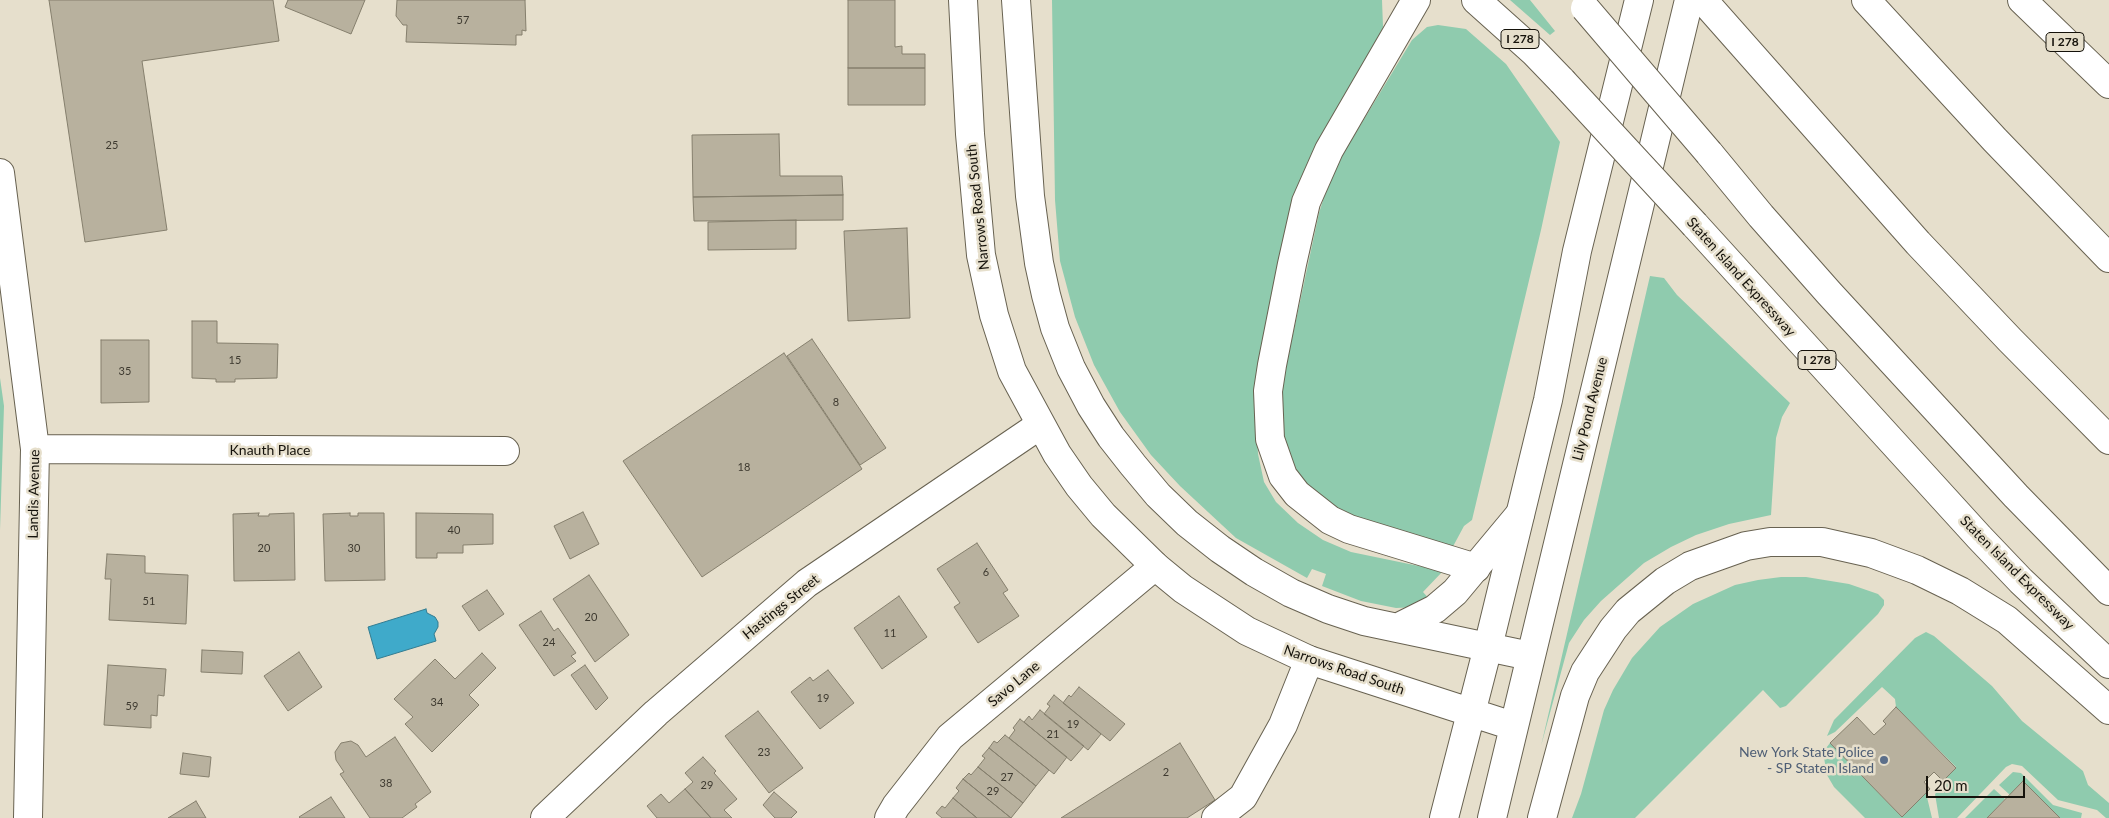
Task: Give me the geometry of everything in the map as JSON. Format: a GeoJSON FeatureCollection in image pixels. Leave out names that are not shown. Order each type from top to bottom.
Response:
{"type":"FeatureCollection","features":[{"type":"Feature","properties":{"kind":"main road","name":"Narrows Road South"},"geometry":{"type":"LineString","coordinates":[[963,0],[970,134],[981,255],[994,314],[1012,371],[1057,454],[1085,493],[1114,527],[1155,566],[1183,589],[1247,631],[1310,660],[1513,726]]}},
{"type":"Feature","properties":{"kind":"main road"},"geometry":{"type":"LineString","coordinates":[[1016,0],[1030,196],[1039,263],[1055,328],[1071,368],[1091,406],[1111,437],[1158,495],[1187,523],[1220,549],[1254,572],[1291,593],[1328,610],[1364,621],[1530,656]]}},
{"type":"Feature","properties":{"kind":"main road"},"geometry":{"type":"LineString","coordinates":[[1416,0],[1329,150],[1306,202],[1292,264],[1268,391],[1270,439],[1284,476],[1297,494],[1330,520],[1349,529],[1476,568]]}},
{"type":"Feature","properties":{"kind":"main road","name":"Staten Island Expressway"},"geometry":{"type":"LineString","coordinates":[[1476,0],[1534,52],[1562,81],[1985,543],[2109,664]]}},
{"type":"Feature","properties":{"kind":"main road"},"geometry":{"type":"LineString","coordinates":[[1444,818],[1548,400],[1577,251],[1639,0]]}},
{"type":"Feature","properties":{"kind":"main road","name":"Lily Pond Avenue"},"geometry":{"type":"LineString","coordinates":[[1492,818],[1689,0]]}},
{"type":"Feature","properties":{"kind":"main road"},"geometry":{"type":"LineString","coordinates":[[1703,0],[1937,264],[2109,440]]}},
{"type":"Feature","properties":{"kind":"main road"},"geometry":{"type":"LineString","coordinates":[[1866,0],[2001,147],[2109,258]]}},
{"type":"Feature","properties":{"kind":"main road","name":"I 278"},"geometry":{"type":"LineString","coordinates":[[2022,0],[2109,84]]}},
{"type":"Feature","properties":{"kind":"main road"},"geometry":{"type":"LineString","coordinates":[[1586,3],[1761,216],[2016,496],[2109,591]]}},
{"type":"Feature","properties":{"kind":"main road","name":"Landis Avenue"},"geometry":{"type":"LineString","coordinates":[[0,173],[36,449],[28,818]]}},
{"type":"Feature","properties":{"kind":"main road","name":"Hastings Street"},"geometry":{"type":"LineString","coordinates":[[545,818],[656,713],[807,584],[1040,425]]}},
{"type":"Feature","properties":{"kind":"main road","name":"Knauth Place"},"geometry":{"type":"LineString","coordinates":[[36,449],[505,451]]}},
{"type":"Feature","properties":{"kind":"main road"},"geometry":{"type":"LineString","coordinates":[[1397,628],[1435,609],[1455,592],[1520,514]]}},
{"type":"Feature","properties":{"kind":"main road"},"geometry":{"type":"LineString","coordinates":[[1542,818],[1575,696],[1585,672],[1613,629],[1628,611],[1665,581],[1690,566],[1746,546],[1770,542],[1822,542],[1863,551],[1917,570],[1960,591],[2006,620],[2109,710]]}},
{"type":"Feature","properties":{"kind":"main road","name":"Savo Lane"},"geometry":{"type":"LineString","coordinates":[[889,818],[896,806],[950,737],[1155,566]]}},
{"type":"Feature","properties":{"kind":"main road"},"geometry":{"type":"LineString","coordinates":[[1216,818],[1244,797],[1283,725],[1310,660]]}},
{"type":"Feature","properties":{"kind":"green space"},"geometry":{"type":"Polygon","coordinates":[[[1052,0],[1382,0],[1383,27],[1378,40],[1331,127],[1256,416],[1258,454],[1264,482],[1276,502],[1298,523],[1323,540],[1351,552],[1443,571],[1423,592],[1431,601],[1416,607],[1396,608],[1361,601],[1322,586],[1326,574],[1312,569],[1307,578],[1236,538],[1180,486],[1151,455],[1120,412],[1094,365],[1075,317],[1060,261],[1055,200],[1052,0]]]}},
{"type":"Feature","properties":{"kind":"green space"},"geometry":{"type":"Polygon","coordinates":[[[1510,0],[1530,0],[1555,31],[1550,35],[1510,0]]]}},
{"type":"Feature","properties":{"kind":"green space"},"geometry":{"type":"Polygon","coordinates":[[[1438,25],[1466,29],[1506,64],[1560,142],[1472,520],[1464,526],[1450,552],[1386,535],[1332,507],[1306,484],[1290,462],[1283,439],[1280,411],[1283,381],[1319,213],[1332,172],[1412,40],[1427,27],[1438,25]]]}},
{"type":"Feature","properties":{"kind":"green space"},"geometry":{"type":"Polygon","coordinates":[[[1650,276],[1664,278],[1677,295],[1790,403],[1782,417],[1776,438],[1771,515],[1729,524],[1696,535],[1671,547],[1644,563],[1601,601],[1584,620],[1569,643],[1541,746],[1650,276]]]}},
{"type":"Feature","properties":{"kind":"green space"},"geometry":{"type":"Polygon","coordinates":[[[0,378],[4,406],[0,530],[0,378]]]}},
{"type":"Feature","properties":{"kind":"green space"},"geometry":{"type":"Polygon","coordinates":[[[1781,577],[1806,577],[1849,584],[1878,594],[1884,600],[1884,605],[1878,614],[1786,706],[1780,708],[1763,690],[1635,818],[1572,818],[1581,794],[1604,710],[1613,690],[1632,658],[1660,627],[1693,604],[1735,585],[1781,577]]]}},
{"type":"Feature","properties":{"kind":"green space"},"geometry":{"type":"Polygon","coordinates":[[[1926,632],[1934,636],[1992,686],[2022,721],[2083,771],[2088,785],[2109,803],[2109,818],[2106,818],[2097,810],[2058,800],[2022,766],[2012,764],[2006,767],[1957,818],[1939,818],[1935,794],[1945,784],[1943,781],[1956,767],[1896,707],[1895,699],[1882,687],[1835,732],[1827,736],[1834,720],[1915,638],[1926,632]]]}},
{"type":"Feature","properties":{"kind":"green space"},"geometry":{"type":"Polygon","coordinates":[[[1830,743],[1902,817],[1926,793],[1932,818],[1865,818],[1834,787],[1827,775],[1823,752],[1830,743]]]}},
{"type":"Feature","properties":{"kind":"green space"},"geometry":{"type":"Polygon","coordinates":[[[2013,772],[2021,773],[2053,805],[2082,813],[2081,818],[2060,818],[2023,781],[2010,795],[1999,785],[2013,772]]]}},
{"type":"Feature","properties":{"kind":"green space"},"geometry":{"type":"Polygon","coordinates":[[[1994,789],[2005,799],[1987,818],[1965,818],[1994,789]]]}},
{"type":"Feature","properties":{"kind":"water"},"geometry":{"type":"Polygon","coordinates":[[[426,609],[427,613],[435,617],[438,622],[438,627],[434,634],[436,641],[377,659],[368,627],[426,609]]]}},
{"type":"Feature","properties":{"kind":"building"},"geometry":{"type":"Polygon","coordinates":[[[49,0],[273,0],[279,41],[142,61],[167,230],[85,242],[49,0]]]}},
{"type":"Feature","properties":{"kind":"building"},"geometry":{"type":"Polygon","coordinates":[[[288,0],[365,0],[351,34],[285,7],[288,0]]]}},
{"type":"Feature","properties":{"kind":"building"},"geometry":{"type":"Polygon","coordinates":[[[397,0],[525,0],[526,31],[522,30],[522,35],[516,35],[516,45],[406,42],[407,25],[403,25],[396,16],[397,0]]]}},
{"type":"Feature","properties":{"kind":"building"},"geometry":{"type":"Polygon","coordinates":[[[848,0],[895,0],[895,47],[902,46],[902,54],[925,54],[925,68],[848,68],[848,0]]]}},
{"type":"Feature","properties":{"kind":"building"},"geometry":{"type":"Polygon","coordinates":[[[848,68],[925,68],[925,105],[848,105],[848,68]]]}},
{"type":"Feature","properties":{"kind":"building"},"geometry":{"type":"Polygon","coordinates":[[[779,134],[780,176],[842,176],[843,195],[693,197],[692,135],[779,134]]]}},
{"type":"Feature","properties":{"kind":"building"},"geometry":{"type":"Polygon","coordinates":[[[843,195],[843,220],[694,221],[693,197],[843,195]]]}},
{"type":"Feature","properties":{"kind":"building"},"geometry":{"type":"Polygon","coordinates":[[[796,220],[796,249],[708,250],[708,222],[796,220]]]}},
{"type":"Feature","properties":{"kind":"building"},"geometry":{"type":"Polygon","coordinates":[[[907,228],[910,318],[848,321],[844,231],[907,228]]]}},
{"type":"Feature","properties":{"kind":"building"},"geometry":{"type":"Polygon","coordinates":[[[192,321],[217,321],[217,343],[278,344],[277,378],[235,379],[235,382],[216,382],[216,379],[192,378],[192,321]]]}},
{"type":"Feature","properties":{"kind":"building"},"geometry":{"type":"Polygon","coordinates":[[[812,339],[886,448],[860,465],[787,356],[812,339]]]}},
{"type":"Feature","properties":{"kind":"building"},"geometry":{"type":"Polygon","coordinates":[[[101,340],[149,340],[149,402],[101,403],[101,340]]]}},
{"type":"Feature","properties":{"kind":"building"},"geometry":{"type":"Polygon","coordinates":[[[784,353],[862,469],[702,577],[623,461],[784,353]]]}},
{"type":"Feature","properties":{"kind":"building"},"geometry":{"type":"Polygon","coordinates":[[[583,512],[599,544],[570,559],[554,526],[583,512]]]}},
{"type":"Feature","properties":{"kind":"building"},"geometry":{"type":"Polygon","coordinates":[[[259,513],[258,516],[294,513],[295,580],[234,581],[233,514],[259,513]]]}},
{"type":"Feature","properties":{"kind":"building"},"geometry":{"type":"Polygon","coordinates":[[[350,513],[350,516],[358,516],[358,513],[384,513],[385,580],[325,581],[323,514],[350,513]]]}},
{"type":"Feature","properties":{"kind":"building"},"geometry":{"type":"Polygon","coordinates":[[[416,513],[493,514],[493,544],[463,545],[463,553],[437,553],[437,558],[416,558],[416,513]]]}},
{"type":"Feature","properties":{"kind":"building"},"geometry":{"type":"Polygon","coordinates":[[[977,543],[1008,590],[1003,593],[1019,616],[978,643],[954,607],[960,603],[937,569],[977,543]]]}},
{"type":"Feature","properties":{"kind":"building"},"geometry":{"type":"Polygon","coordinates":[[[107,554],[145,556],[145,573],[188,575],[186,624],[109,620],[111,579],[105,579],[107,554]]]}},
{"type":"Feature","properties":{"kind":"building"},"geometry":{"type":"Polygon","coordinates":[[[589,575],[629,635],[595,662],[553,599],[589,575]]]}},
{"type":"Feature","properties":{"kind":"building"},"geometry":{"type":"Polygon","coordinates":[[[487,590],[504,614],[479,631],[462,606],[487,590]]]}},
{"type":"Feature","properties":{"kind":"building"},"geometry":{"type":"Polygon","coordinates":[[[899,596],[927,637],[882,669],[854,628],[899,596]]]}},
{"type":"Feature","properties":{"kind":"building"},"geometry":{"type":"Polygon","coordinates":[[[541,611],[554,631],[558,628],[576,653],[571,656],[576,661],[554,676],[519,625],[541,611]]]}},
{"type":"Feature","properties":{"kind":"building"},"geometry":{"type":"Polygon","coordinates":[[[202,650],[243,652],[242,674],[201,672],[202,650]]]}},
{"type":"Feature","properties":{"kind":"building"},"geometry":{"type":"Polygon","coordinates":[[[299,652],[322,687],[288,711],[264,676],[299,652]]]}},
{"type":"Feature","properties":{"kind":"building"},"geometry":{"type":"Polygon","coordinates":[[[482,653],[496,668],[469,695],[479,705],[432,752],[405,724],[413,717],[394,699],[435,659],[455,679],[482,653]]]}},
{"type":"Feature","properties":{"kind":"building"},"geometry":{"type":"Polygon","coordinates":[[[108,665],[166,669],[164,696],[158,695],[157,716],[151,715],[151,728],[104,725],[108,665]]]}},
{"type":"Feature","properties":{"kind":"building"},"geometry":{"type":"Polygon","coordinates":[[[585,665],[608,698],[596,710],[571,675],[585,665]]]}},
{"type":"Feature","properties":{"kind":"building"},"geometry":{"type":"Polygon","coordinates":[[[828,670],[854,703],[820,729],[791,692],[810,677],[813,681],[828,670]]]}},
{"type":"Feature","properties":{"kind":"building"},"geometry":{"type":"Polygon","coordinates":[[[1079,687],[1125,724],[1110,741],[1063,703],[1079,687]]]}},
{"type":"Feature","properties":{"kind":"building"},"geometry":{"type":"Polygon","coordinates":[[[1054,695],[1101,734],[1088,750],[1044,714],[1050,706],[1047,704],[1054,695]]]}},
{"type":"Feature","properties":{"kind":"building"},"geometry":{"type":"Polygon","coordinates":[[[1896,707],[1956,768],[1943,781],[1934,772],[1924,782],[1930,789],[1902,817],[1830,743],[1857,717],[1874,735],[1886,724],[1883,721],[1896,707]]]}},
{"type":"Feature","properties":{"kind":"building"},"geometry":{"type":"Polygon","coordinates":[[[1040,710],[1084,746],[1071,761],[1024,722],[1029,716],[1032,720],[1040,710]]]}},
{"type":"Feature","properties":{"kind":"building"},"geometry":{"type":"Polygon","coordinates":[[[758,711],[803,768],[769,793],[725,736],[758,711]]]}},
{"type":"Feature","properties":{"kind":"building"},"geometry":{"type":"Polygon","coordinates":[[[1020,719],[1067,757],[1054,774],[1009,738],[1015,730],[1013,728],[1020,719]]]}},
{"type":"Feature","properties":{"kind":"building"},"geometry":{"type":"Polygon","coordinates":[[[1005,735],[1049,770],[1036,786],[989,748],[994,741],[997,743],[1005,735]]]}},
{"type":"Feature","properties":{"kind":"building"},"geometry":{"type":"Polygon","coordinates":[[[395,737],[431,792],[415,804],[417,807],[402,818],[370,818],[340,774],[344,772],[336,760],[335,752],[341,743],[351,741],[358,745],[366,757],[395,737]]]}},
{"type":"Feature","properties":{"kind":"building"},"geometry":{"type":"Polygon","coordinates":[[[1180,743],[1215,800],[1187,818],[1061,818],[1180,743]]]}},
{"type":"Feature","properties":{"kind":"building"},"geometry":{"type":"Polygon","coordinates":[[[989,748],[1036,786],[1023,803],[978,767],[985,758],[982,756],[989,748]]]}},
{"type":"Feature","properties":{"kind":"building"},"geometry":{"type":"Polygon","coordinates":[[[183,753],[211,757],[209,777],[180,774],[183,753]]]}},
{"type":"Feature","properties":{"kind":"building"},"geometry":{"type":"Polygon","coordinates":[[[703,757],[716,771],[714,773],[737,799],[724,810],[732,818],[711,818],[685,789],[693,782],[685,773],[703,757]]]}},
{"type":"Feature","properties":{"kind":"building"},"geometry":{"type":"Polygon","coordinates":[[[978,767],[1023,803],[1011,818],[963,779],[969,773],[971,775],[978,767]]]}},
{"type":"Feature","properties":{"kind":"building"},"geometry":{"type":"Polygon","coordinates":[[[963,779],[1011,818],[977,818],[953,798],[959,791],[956,788],[963,779]]]}},
{"type":"Feature","properties":{"kind":"building"},"geometry":{"type":"Polygon","coordinates":[[[2023,781],[2060,818],[1987,818],[2023,781]]]}},
{"type":"Feature","properties":{"kind":"building"},"geometry":{"type":"Polygon","coordinates":[[[685,789],[711,818],[657,818],[647,806],[661,794],[669,803],[685,789]]]}},
{"type":"Feature","properties":{"kind":"building"},"geometry":{"type":"Polygon","coordinates":[[[774,792],[797,812],[791,818],[775,818],[763,805],[774,792]]]}},
{"type":"Feature","properties":{"kind":"building"},"geometry":{"type":"Polygon","coordinates":[[[331,797],[345,818],[299,817],[331,797]]]}},
{"type":"Feature","properties":{"kind":"building"},"geometry":{"type":"Polygon","coordinates":[[[953,798],[977,818],[942,818],[936,813],[942,806],[945,808],[953,798]]]}},
{"type":"Feature","properties":{"kind":"building"},"geometry":{"type":"Polygon","coordinates":[[[196,801],[206,818],[168,818],[196,801]]]}},
{"type":"Feature","properties":{"kind":"place","name":"New York State Police - SP Staten Island"},"geometry":{"type":"Point","coordinates":[1884,760]}}]}
